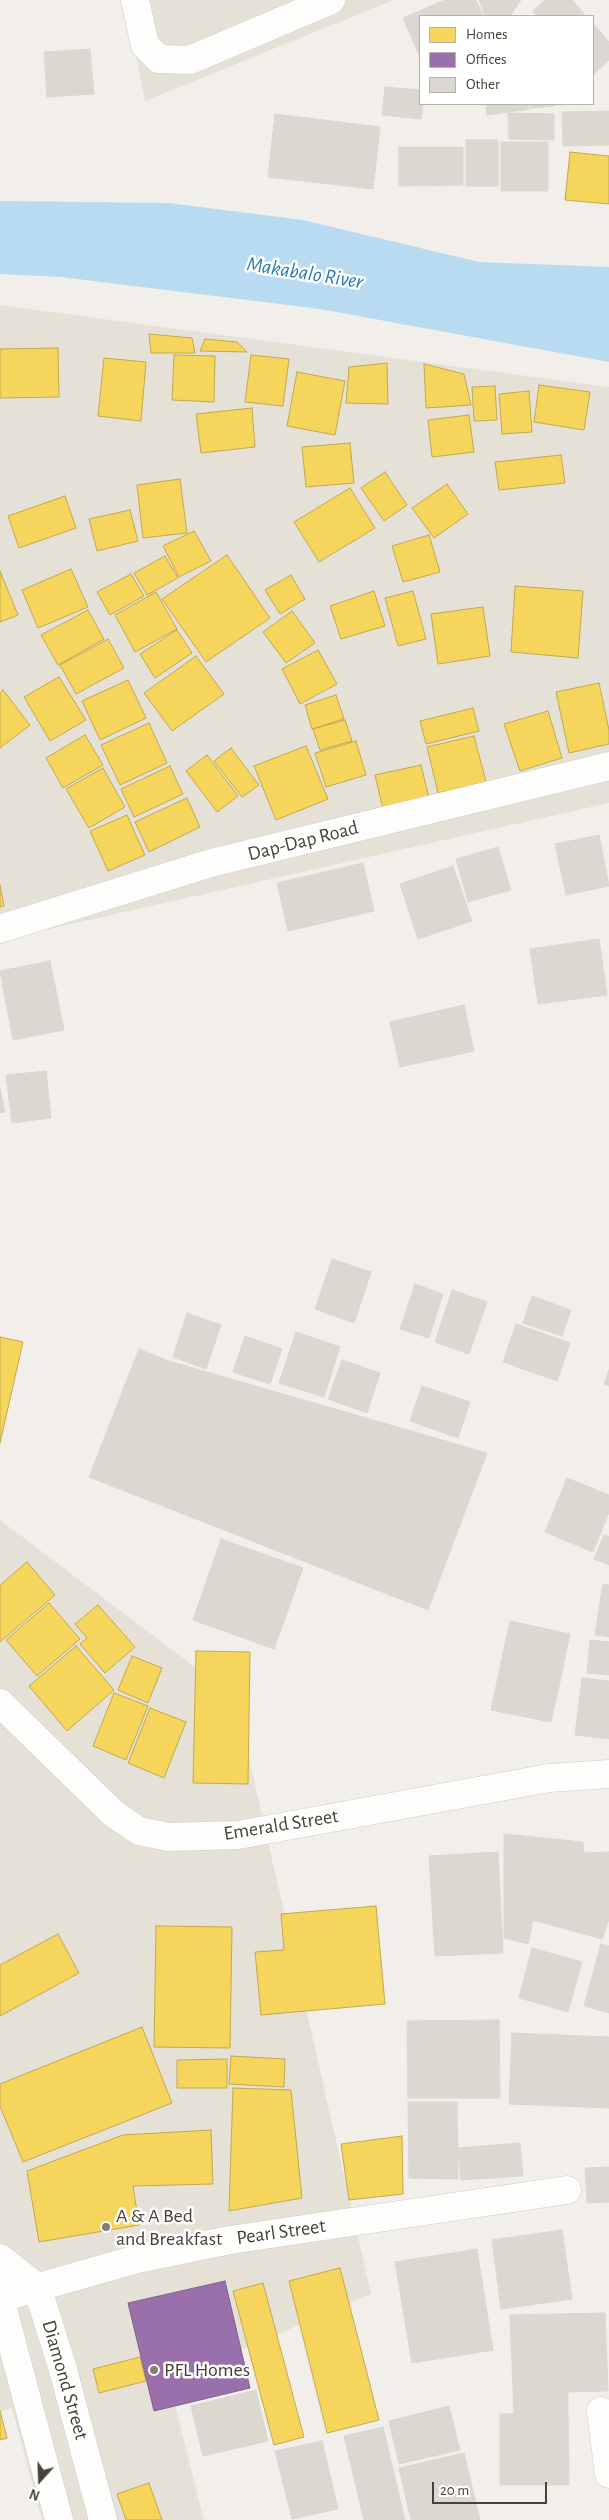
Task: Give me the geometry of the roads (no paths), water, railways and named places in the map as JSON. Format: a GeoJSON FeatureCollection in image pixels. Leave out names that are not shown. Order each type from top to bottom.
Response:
{"type":"FeatureCollection","features":[{"type":"Feature","properties":{"kind":"street"},"geometry":{"type":"LineString","coordinates":[[134,0],[145,46],[159,59],[190,60],[331,0]]}},
{"type":"Feature","properties":{"kind":"street","name":"Dap-Dap Road"},"geometry":{"type":"LineString","coordinates":[[0,929],[211,864],[609,766]]}},
{"type":"Feature","properties":{"kind":"street","name":"Emerald Street"},"geometry":{"type":"LineString","coordinates":[[0,1703],[114,1814],[139,1831],[168,1836],[238,1835],[548,1778],[609,1774]]}},
{"type":"Feature","properties":{"kind":"street","name":"Pearl Street"},"geometry":{"type":"LineString","coordinates":[[0,2298],[137,2259],[230,2240],[567,2190]]}},
{"type":"Feature","properties":{"kind":"street"},"geometry":{"type":"LineString","coordinates":[[0,2258],[37,2287]]}},
{"type":"Feature","properties":{"kind":"street","name":"Diamond Street"},"geometry":{"type":"LineString","coordinates":[[0,2278],[0,2298],[59,2520]]}},
{"type":"Feature","properties":{"kind":"street","name":"Diamond Street"},"geometry":{"type":"LineString","coordinates":[[37,2287],[62,2366],[103,2520]]}},
{"type":"Feature","properties":{"kind":"street"},"geometry":{"type":"LineString","coordinates":[[601,2411],[609,2474]]}},
{"type":"Feature","properties":{"kind":"water","name":"Makabalo River"},"geometry":{"type":"Polygon","coordinates":[[[0,201],[169,203],[303,220],[479,262],[609,267],[609,362],[320,309],[61,277],[0,274],[0,201]]]}},
{"type":"Feature","properties":{"kind":"place","name":"A & A Bed and Breakfast"},"geometry":{"type":"Point","coordinates":[106,2227]}},
{"type":"Feature","properties":{"kind":"place","name":"PFL Homes"},"geometry":{"type":"Point","coordinates":[154,2370]}}]}
